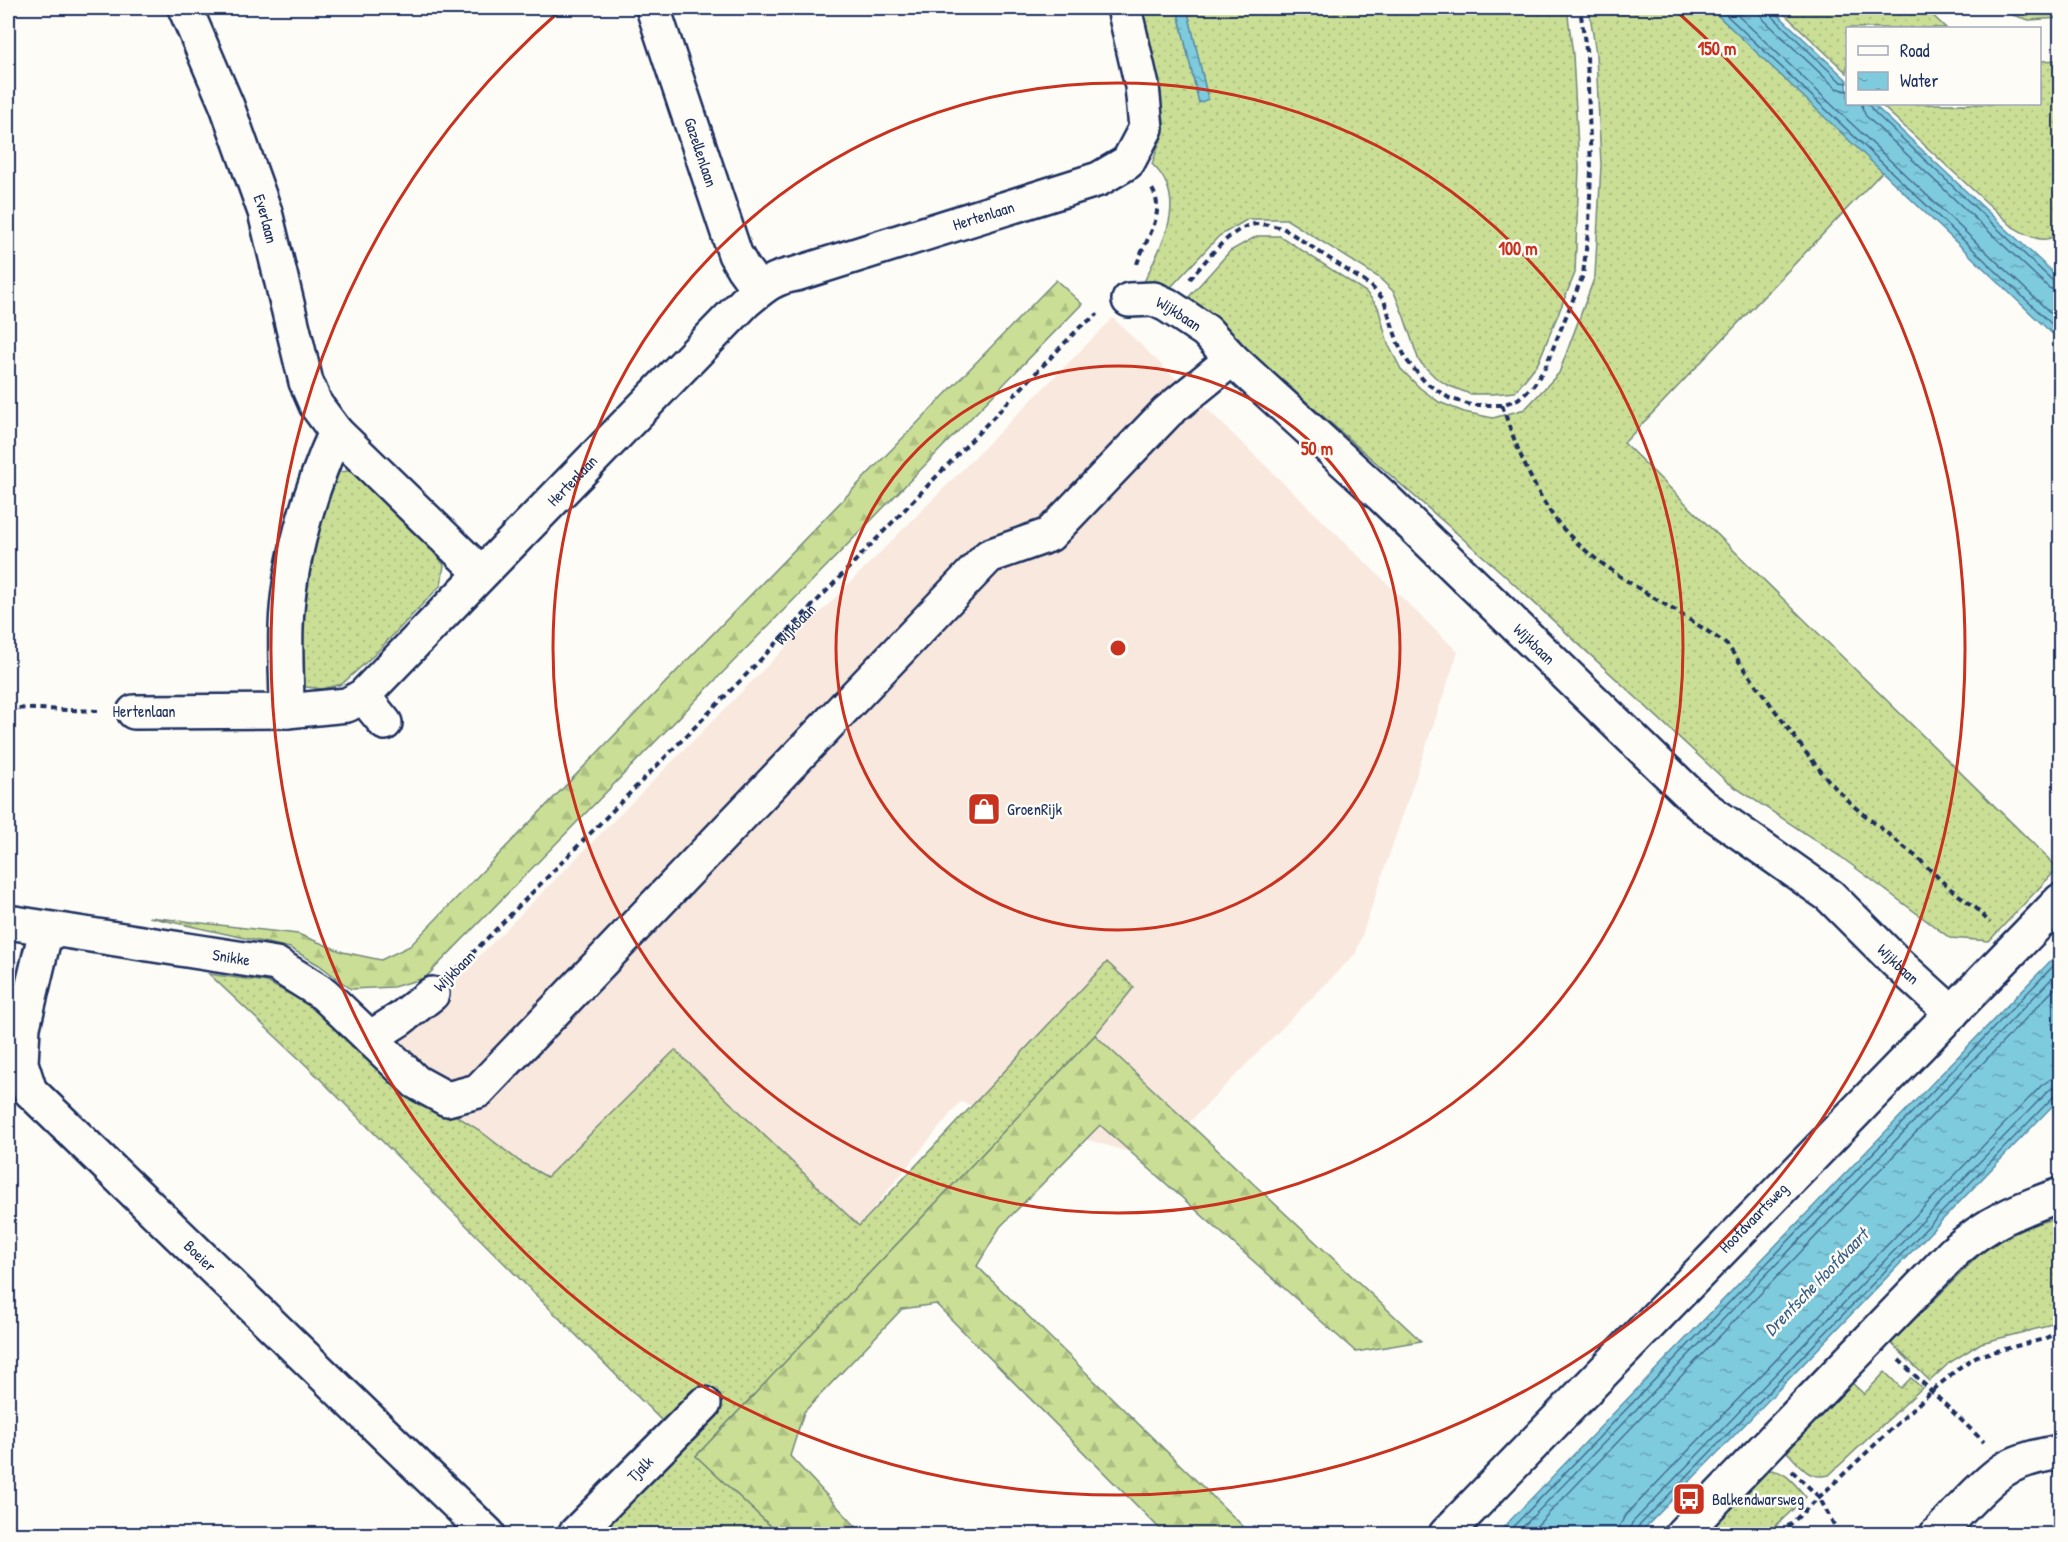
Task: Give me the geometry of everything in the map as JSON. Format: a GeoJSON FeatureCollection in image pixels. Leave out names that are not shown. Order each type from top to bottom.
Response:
{"type":"FeatureCollection","features":[{"type":"Feature","properties":{"kind":"street","name":"Everlaan"},"geometry":{"type":"LineString","coordinates":[[185,8],[227,106],[265,212],[306,382],[316,405],[336,432],[480,572]]}},
{"type":"Feature","properties":{"kind":"street","name":"Gazellenlaan"},"geometry":{"type":"LineString","coordinates":[[652,8],[735,254],[759,290]]}},
{"type":"Feature","properties":{"kind":"street"},"geometry":{"type":"LineString","coordinates":[[1124,8],[1142,86],[1146,128],[1128,162]]}},
{"type":"Feature","properties":{"kind":"street","name":"Hertenlaan"},"geometry":{"type":"LineString","coordinates":[[134,712],[287,711],[347,705],[363,696],[480,572],[759,290],[778,277],[796,274],[1099,179],[1128,162]]}},
{"type":"Feature","properties":{"kind":"street","name":"Wijkbaan"},"geometry":{"type":"LineString","coordinates":[[1129,300],[1154,299],[1206,331],[1232,359],[1389,503],[1701,805],[1830,896],[1896,962],[1952,1013]]}},
{"type":"Feature","properties":{"kind":"street","name":"Snikke"},"geometry":{"type":"LineString","coordinates":[[8,922],[46,930],[276,964],[324,994],[416,1082],[447,1099],[478,1091],[989,556],[1049,535],[1167,412],[1232,359]]}},
{"type":"Feature","properties":{"kind":"street"},"geometry":{"type":"LineString","coordinates":[[287,711],[286,626],[292,570],[320,468],[336,432]]}},
{"type":"Feature","properties":{"kind":"street"},"geometry":{"type":"LineString","coordinates":[[363,696],[385,723]]}},
{"type":"Feature","properties":{"kind":"street","name":"Hoofdvaartsweg"},"geometry":{"type":"LineString","coordinates":[[1446,1534],[2061,901]]}},
{"type":"Feature","properties":{"kind":"street","name":"Boeier"},"geometry":{"type":"LineString","coordinates":[[46,930],[23,1028],[21,1063],[30,1091],[488,1534]]}},
{"type":"Feature","properties":{"kind":"street","name":"Wijkbaan"},"geometry":{"type":"LineString","coordinates":[[369,1038],[400,1019],[432,994]]}},
{"type":"Feature","properties":{"kind":"street"},"geometry":{"type":"LineString","coordinates":[[1682,1534],[1954,1252],[1977,1232],[2023,1208],[2061,1195]]}},
{"type":"Feature","properties":{"kind":"street","name":"Tjalk"},"geometry":{"type":"LineString","coordinates":[[575,1534],[704,1404]]}},
{"type":"Feature","properties":{"kind":"street"},"geometry":{"type":"LineString","coordinates":[[1937,1534],[1990,1480],[2004,1470],[2042,1455],[2061,1452]]}},
{"type":"Feature","properties":{"kind":"path"},"geometry":{"type":"LineString","coordinates":[[1167,305],[1224,242],[1251,225],[1283,228],[1371,286],[1384,300],[1398,343],[1408,362],[1426,383],[1449,398],[1471,405],[1502,405],[1518,399],[1533,386],[1545,368],[1583,275],[1591,168],[1587,57],[1580,8]]}},
{"type":"Feature","properties":{"kind":"path"},"geometry":{"type":"LineString","coordinates":[[1128,162],[1153,190],[1157,210],[1156,220],[1139,260],[1129,300]]}},
{"type":"Feature","properties":{"kind":"path","name":"Wijkbaan"},"geometry":{"type":"LineString","coordinates":[[432,994],[743,678],[1080,327],[1105,309],[1129,300]]}},
{"type":"Feature","properties":{"kind":"path"},"geometry":{"type":"LineString","coordinates":[[1502,405],[1515,444],[1534,483],[1549,510],[1564,529],[1592,555],[1626,580],[1727,645],[1806,754],[1836,789],[1860,812],[1976,908],[2015,948]]}},
{"type":"Feature","properties":{"kind":"path","name":"Hertenlaan"},"geometry":{"type":"LineString","coordinates":[[8,708],[134,712]]}},
{"type":"Feature","properties":{"kind":"path"},"geometry":{"type":"LineString","coordinates":[[1780,1534],[1960,1367],[1977,1356],[2044,1339],[2061,1332]]}},
{"type":"Feature","properties":{"kind":"path"},"geometry":{"type":"LineString","coordinates":[[1893,1354],[1981,1439],[2004,1470]]}},
{"type":"Feature","properties":{"kind":"path"},"geometry":{"type":"LineString","coordinates":[[1819,1497],[1839,1534]]}},
{"type":"Feature","properties":{"kind":"shaded area"},"geometry":{"type":"Polygon","coordinates":[[[1113,318],[1458,652],[1356,953],[1153,1159],[960,1102],[699,1422],[356,1080],[1113,318]]]}},
{"type":"Feature","properties":{"kind":"green space"},"geometry":{"type":"Polygon","coordinates":[[[1141,8],[1177,8],[1199,102],[1208,99],[1187,8],[1567,8],[1573,55],[1579,168],[1575,273],[1538,363],[1515,392],[1470,394],[1447,385],[1435,377],[1419,361],[1394,292],[1378,277],[1286,219],[1248,219],[1219,236],[1170,288],[1164,283],[1144,282],[1164,237],[1171,207],[1169,192],[1163,178],[1152,164],[1162,136],[1161,101],[1141,8]]]}},
{"type":"Feature","properties":{"kind":"green space"},"geometry":{"type":"Polygon","coordinates":[[[1589,8],[1710,8],[1883,171],[1624,443],[2058,868],[1989,941],[1950,938],[1841,857],[1727,782],[1501,572],[1188,298],[1230,251],[1257,236],[1280,236],[1366,292],[1378,307],[1388,344],[1401,369],[1420,388],[1439,402],[1464,412],[1493,418],[1525,409],[1559,373],[1595,276],[1601,165],[1596,54],[1589,8]]]}},
{"type":"Feature","properties":{"kind":"green space"},"geometry":{"type":"Polygon","coordinates":[[[1778,8],[1925,8],[1945,27],[1846,27],[1846,72],[1778,8]]]}},
{"type":"Feature","properties":{"kind":"green space"},"geometry":{"type":"Polygon","coordinates":[[[1989,8],[2060,8],[2060,18],[2029,20],[1989,8]]]}},
{"type":"Feature","properties":{"kind":"green space"},"geometry":{"type":"Polygon","coordinates":[[[2060,60],[2060,233],[2048,239],[2030,236],[2013,227],[1881,105],[2041,105],[2041,61],[2060,60]]]}},
{"type":"Feature","properties":{"kind":"green space"},"geometry":{"type":"Polygon","coordinates":[[[1056,280],[1082,304],[425,978],[393,987],[351,989],[319,965],[290,948],[149,917],[298,934],[343,952],[381,960],[410,946],[1056,280]]]}},
{"type":"Feature","properties":{"kind":"green space"},"geometry":{"type":"Polygon","coordinates":[[[354,470],[431,547],[444,565],[441,585],[374,655],[342,684],[322,689],[299,686],[307,577],[314,532],[334,473],[354,470]]]}},
{"type":"Feature","properties":{"kind":"green space"},"geometry":{"type":"Polygon","coordinates":[[[1107,962],[1134,987],[1095,1035],[696,1456],[779,1534],[599,1534],[686,1445],[309,1068],[209,974],[267,982],[306,1003],[381,1068],[479,1130],[519,1161],[547,1177],[675,1050],[859,1226],[1107,962]]]}},
{"type":"Feature","properties":{"kind":"green space"},"geometry":{"type":"Polygon","coordinates":[[[1095,1035],[1421,1341],[1356,1352],[1100,1125],[1000,1227],[977,1266],[1251,1534],[1165,1534],[936,1304],[902,1309],[804,1412],[790,1456],[863,1534],[779,1534],[696,1456],[1095,1035]]]}},
{"type":"Feature","properties":{"kind":"green space"},"geometry":{"type":"Polygon","coordinates":[[[2060,1218],[2060,1319],[2044,1327],[1981,1343],[1949,1363],[1930,1381],[1891,1343],[1989,1245],[2022,1229],[2060,1218]]]}},
{"type":"Feature","properties":{"kind":"green space"},"geometry":{"type":"Polygon","coordinates":[[[1885,1372],[1901,1388],[1911,1378],[1922,1388],[1829,1475],[1815,1475],[1805,1471],[1787,1452],[1852,1383],[1864,1394],[1885,1372]]]}},
{"type":"Feature","properties":{"kind":"green space"},"geometry":{"type":"Polygon","coordinates":[[[1768,1470],[1785,1475],[1806,1497],[1767,1534],[1706,1534],[1768,1470]]]}},
{"type":"Feature","properties":{"kind":"water"},"geometry":{"type":"Polygon","coordinates":[[[1177,8],[1187,8],[1208,99],[1199,103],[1177,8]]]}},
{"type":"Feature","properties":{"kind":"water"},"geometry":{"type":"Polygon","coordinates":[[[1710,8],[1771,8],[1846,79],[1846,105],[1874,105],[2048,268],[2060,280],[2060,341],[1710,8]]]}},
{"type":"Feature","properties":{"kind":"water","name":"Drentsche Hoofdvaart"},"geometry":{"type":"Polygon","coordinates":[[[2060,951],[2060,1098],[1639,1534],[1497,1534],[2060,951]]]}},
{"type":"Feature","properties":{"kind":"place","name":"GroenRijk"},"geometry":{"type":"Point","coordinates":[984,809]}},
{"type":"Feature","properties":{"kind":"place","name":"Balkendwarsweg"},"geometry":{"type":"Point","coordinates":[1689,1499]}}]}
